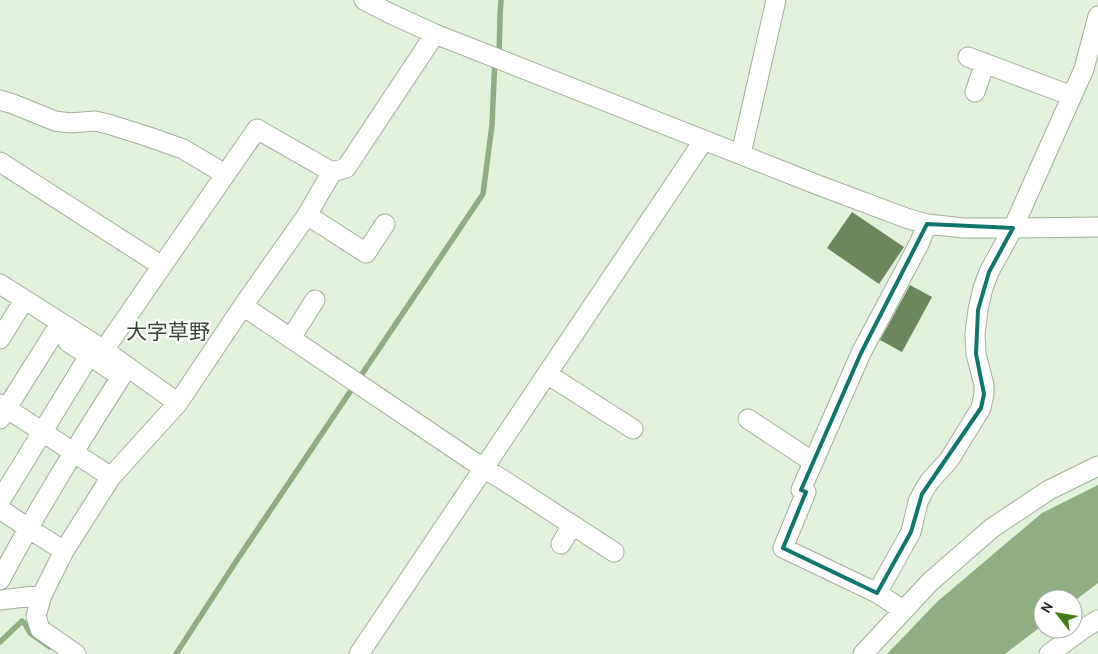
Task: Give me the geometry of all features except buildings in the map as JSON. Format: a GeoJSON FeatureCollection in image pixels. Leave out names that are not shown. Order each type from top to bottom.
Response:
{"type":"FeatureCollection","features":[{"type":"Feature","properties":{"kind":"street"},"geometry":{"type":"LineString","coordinates":[[364,0],[435,34],[906,218],[927,224],[964,228],[1098,226]]}},
{"type":"Feature","properties":{"kind":"street"},"geometry":{"type":"LineString","coordinates":[[741,154],[776,0]]}},
{"type":"Feature","properties":{"kind":"street"},"geometry":{"type":"LineString","coordinates":[[877,593],[911,532],[918,502],[922,494],[929,482],[949,460],[981,408],[984,385],[976,354],[975,334],[978,310],[989,272],[1013,228],[1084,69],[1098,16]]}},
{"type":"Feature","properties":{"kind":"street"},"geometry":{"type":"LineString","coordinates":[[76,654],[40,629],[36,616],[42,595],[64,551],[111,477],[178,403],[307,215],[332,172],[346,168],[435,34]]}},
{"type":"Feature","properties":{"kind":"street"},"geometry":{"type":"LineString","coordinates":[[975,92],[976,60],[1072,96]]}},
{"type":"Feature","properties":{"kind":"street"},"geometry":{"type":"LineString","coordinates":[[0,100],[55,120],[70,123],[95,121],[141,134],[183,150],[225,174]]}},
{"type":"Feature","properties":{"kind":"street"},"geometry":{"type":"LineString","coordinates":[[0,501],[42,432],[97,353],[162,266],[257,129],[332,172]]}},
{"type":"Feature","properties":{"kind":"street"},"geometry":{"type":"LineString","coordinates":[[359,654],[704,140]]}},
{"type":"Feature","properties":{"kind":"street"},"geometry":{"type":"LineString","coordinates":[[0,162],[162,266]]}},
{"type":"Feature","properties":{"kind":"street"},"geometry":{"type":"LineString","coordinates":[[307,215],[366,253],[385,224]]}},
{"type":"Feature","properties":{"kind":"street"},"geometry":{"type":"LineString","coordinates":[[903,610],[877,593],[783,548],[806,492],[801,490],[861,353],[919,244],[927,224]]}},
{"type":"Feature","properties":{"kind":"street"},"geometry":{"type":"LineString","coordinates":[[0,284],[97,353],[178,403]]}},
{"type":"Feature","properties":{"kind":"street"},"geometry":{"type":"LineString","coordinates":[[0,298],[54,333],[97,353],[121,377],[148,394]]}},
{"type":"Feature","properties":{"kind":"street"},"geometry":{"type":"LineString","coordinates":[[290,338],[315,300]]}},
{"type":"Feature","properties":{"kind":"street"},"geometry":{"type":"LineString","coordinates":[[243,306],[483,468],[614,552]]}},
{"type":"Feature","properties":{"kind":"street"},"geometry":{"type":"LineString","coordinates":[[0,339],[18,310]]}},
{"type":"Feature","properties":{"kind":"street"},"geometry":{"type":"LineString","coordinates":[[54,333],[2,410],[42,432],[111,477]]}},
{"type":"Feature","properties":{"kind":"street"},"geometry":{"type":"LineString","coordinates":[[547,374],[633,429]]}},
{"type":"Feature","properties":{"kind":"street"},"geometry":{"type":"LineString","coordinates":[[0,580],[73,452],[121,377]]}},
{"type":"Feature","properties":{"kind":"street"},"geometry":{"type":"LineString","coordinates":[[748,419],[813,462]]}},
{"type":"Feature","properties":{"kind":"street"},"geometry":{"type":"LineString","coordinates":[[863,654],[930,582],[992,528],[1049,490],[1098,466]]}},
{"type":"Feature","properties":{"kind":"street"},"geometry":{"type":"LineString","coordinates":[[0,509],[64,551]]}},
{"type":"Feature","properties":{"kind":"street"},"geometry":{"type":"LineString","coordinates":[[560,544],[572,525]]}},
{"type":"Feature","properties":{"kind":"street"},"geometry":{"type":"LineString","coordinates":[[0,600],[42,595]]}},
{"type":"Feature","properties":{"kind":"street"},"geometry":{"type":"LineString","coordinates":[[1049,654],[1098,620]]}},
{"type":"Feature","properties":{"kind":"highlighted area"},"geometry":{"type":"Polygon","coordinates":[[[927,224],[1013,228],[989,272],[978,310],[976,354],[984,394],[981,408],[922,494],[911,532],[877,593],[783,548],[806,492],[801,490],[861,353],[927,224]]]}},
{"type":"Feature","properties":{"kind":"shaded area"},"geometry":{"type":"Polygon","coordinates":[[[1098,485],[1098,583],[1083,594],[1083,589],[1033,589],[1033,633],[1005,654],[887,654],[938,601],[1042,513],[1098,485]]]}},
{"type":"Feature","properties":{"kind":"waterway"},"geometry":{"type":"LineString","coordinates":[[176,654],[483,194],[492,125],[495,57],[499,56],[501,0]]}},
{"type":"Feature","properties":{"kind":"waterway"},"geometry":{"type":"LineString","coordinates":[[0,642],[22,621],[30,633],[50,647]]}},
{"type":"Feature","properties":{"kind":"district","name":"大字草野"},"geometry":{"type":"Point","coordinates":[168,332]}}]}
